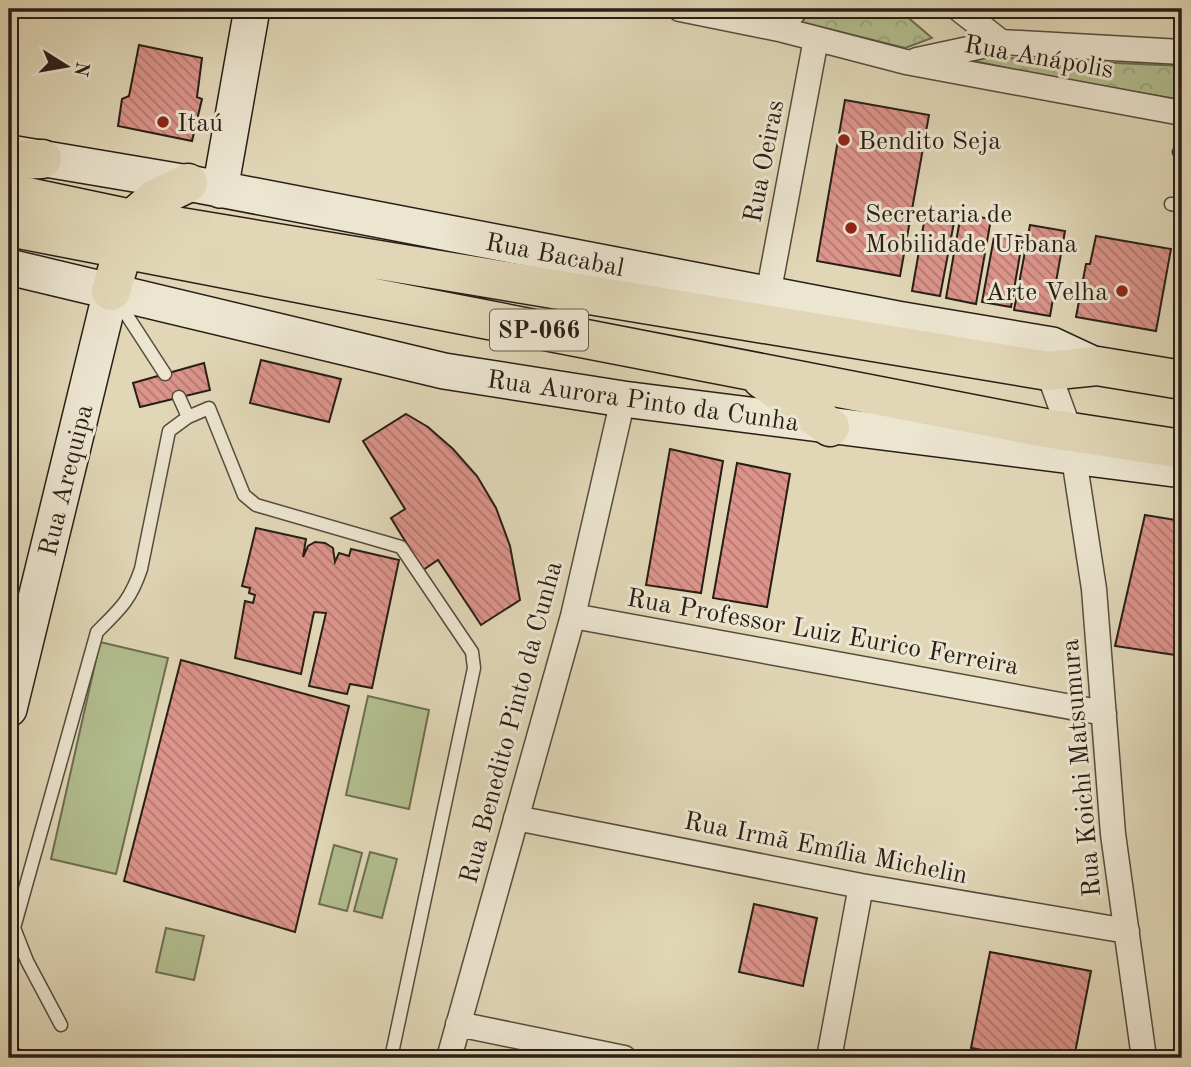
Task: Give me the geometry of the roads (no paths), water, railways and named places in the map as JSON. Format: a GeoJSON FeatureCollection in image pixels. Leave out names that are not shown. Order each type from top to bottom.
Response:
{"type":"FeatureCollection","features":[{"type":"Feature","properties":{"kind":"main road"},"geometry":{"type":"LineString","coordinates":[[111,291],[127,234],[155,199],[204,186]]}},
{"type":"Feature","properties":{"kind":"main road","name":"SP-066"},"geometry":{"type":"LineString","coordinates":[[9,193],[127,234],[749,370],[1074,453],[1182,449]]}},
{"type":"Feature","properties":{"kind":"main road","name":"SP-066"},"geometry":{"type":"LineString","coordinates":[[9,227],[127,234],[1050,358],[1182,380]]}},
{"type":"Feature","properties":{"kind":"main road"},"geometry":{"type":"LineString","coordinates":[[749,370],[830,427]]}},
{"type":"Feature","properties":{"kind":"street"},"geometry":{"type":"LineString","coordinates":[[204,186],[252,9]]}},
{"type":"Feature","properties":{"kind":"street","name":"Rua Anápolis"},"geometry":{"type":"LineString","coordinates":[[680,9],[779,29],[906,62],[1182,113]]}},
{"type":"Feature","properties":{"kind":"street"},"geometry":{"type":"LineString","coordinates":[[779,29],[796,9]]}},
{"type":"Feature","properties":{"kind":"street"},"geometry":{"type":"LineString","coordinates":[[959,9],[1001,42]]}},
{"type":"Feature","properties":{"kind":"street","name":"Rua Oeiras"},"geometry":{"type":"LineString","coordinates":[[768,295],[816,39]]}},
{"type":"Feature","properties":{"kind":"street"},"geometry":{"type":"LineString","coordinates":[[906,62],[1001,42],[1182,52]]}},
{"type":"Feature","properties":{"kind":"street","name":"Rua Bacabal"},"geometry":{"type":"LineString","coordinates":[[20,157],[204,186],[768,295],[1050,358]]}},
{"type":"Feature","properties":{"kind":"street","name":"Rua Aurora Pinto da Cunha"},"geometry":{"type":"LineString","coordinates":[[9,267],[444,371],[830,427],[1074,453],[1182,470]]}},
{"type":"Feature","properties":{"kind":"street","name":"Rua Arequipa"},"geometry":{"type":"LineString","coordinates":[[9,709],[19,620],[111,291]]}},
{"type":"Feature","properties":{"kind":"street","name":"Rua Koichi Matsumura"},"geometry":{"type":"LineString","coordinates":[[1050,358],[1074,453],[1094,589],[1113,834],[1144,1058]]}},
{"type":"Feature","properties":{"kind":"street","name":"Rua Benedito Pinto da Cunha"},"geometry":{"type":"LineString","coordinates":[[449,1058],[573,616],[623,399]]}},
{"type":"Feature","properties":{"kind":"street","name":"Rua Professor Luiz Eurico Ferreira"},"geometry":{"type":"LineString","coordinates":[[573,616],[1104,713]]}},
{"type":"Feature","properties":{"kind":"street","name":"Rua Irmã Emília Michelin"},"geometry":{"type":"LineString","coordinates":[[516,818],[862,887],[1127,931]]}},
{"type":"Feature","properties":{"kind":"street"},"geometry":{"type":"LineString","coordinates":[[829,1058],[862,887]]}},
{"type":"Feature","properties":{"kind":"street"},"geometry":{"type":"LineString","coordinates":[[458,1024],[624,1058]]}},
{"type":"Feature","properties":{"kind":"lane"},"geometry":{"type":"LineString","coordinates":[[111,291],[165,374]]}},
{"type":"Feature","properties":{"kind":"lane"},"geometry":{"type":"LineString","coordinates":[[178,397],[188,417]]}},
{"type":"Feature","properties":{"kind":"lane"},"geometry":{"type":"LineString","coordinates":[[61,1025],[26,961],[14,928],[97,632],[126,604],[141,569],[169,431],[188,417],[209,408],[244,495],[256,505],[401,547],[472,652],[474,668],[391,1058]]}},
{"type":"Feature","properties":{"kind":"place","name":"Itaú"},"geometry":{"type":"Point","coordinates":[163,122]}},
{"type":"Feature","properties":{"kind":"place","name":"Bendito Seja"},"geometry":{"type":"Point","coordinates":[844,140]}},
{"type":"Feature","properties":{"kind":"place","name":"Secretaria de Mobilidade Urbana"},"geometry":{"type":"Point","coordinates":[851,228]}},
{"type":"Feature","properties":{"kind":"place","name":"Arte Velha"},"geometry":{"type":"Point","coordinates":[1122,291]}}]}
